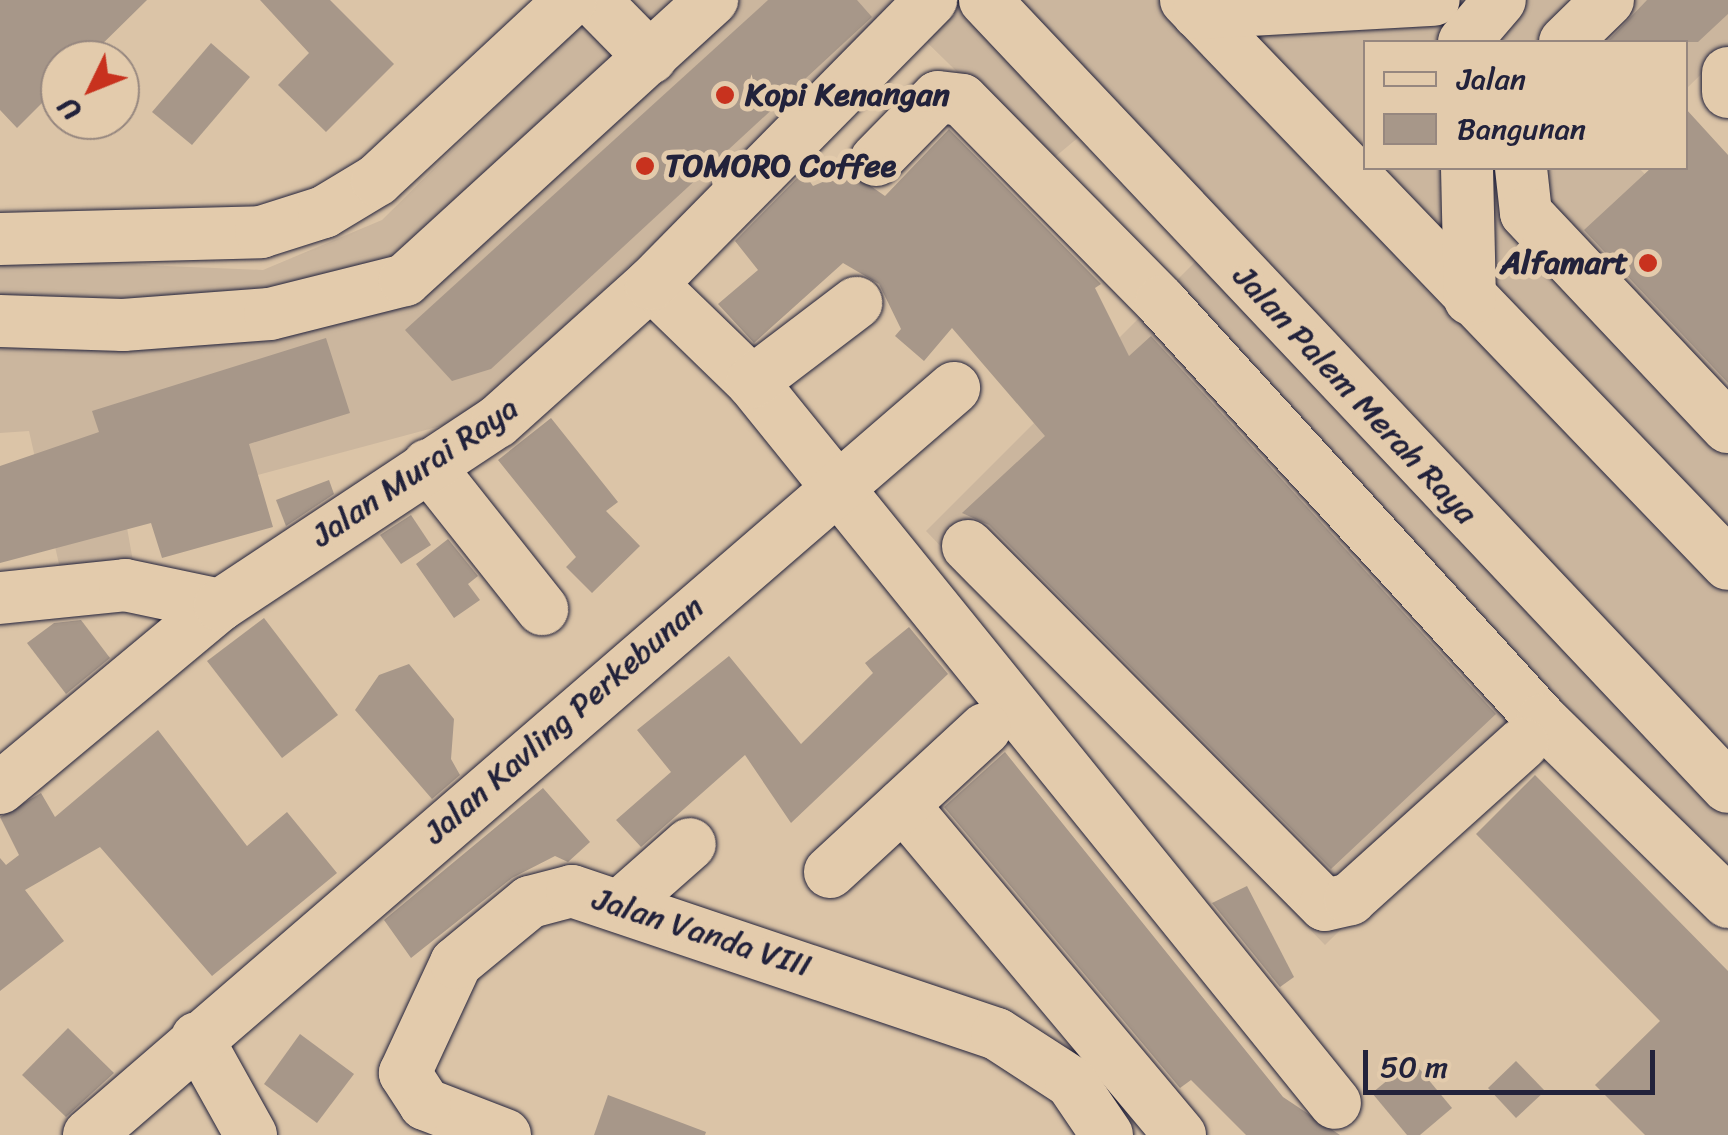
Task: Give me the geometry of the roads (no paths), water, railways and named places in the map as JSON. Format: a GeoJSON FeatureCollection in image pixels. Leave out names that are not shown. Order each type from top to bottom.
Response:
{"type":"FeatureCollection","features":[{"type":"Feature","properties":{"kind":"street"},"geometry":{"type":"LineString","coordinates":[[0,239],[260,232],[324,212],[377,180],[571,0]]}},
{"type":"Feature","properties":{"kind":"street"},"geometry":{"type":"LineString","coordinates":[[594,0],[650,58]]}},
{"type":"Feature","properties":{"kind":"street"},"geometry":{"type":"LineString","coordinates":[[0,322],[122,326],[270,314],[405,280],[712,0]]}},
{"type":"Feature","properties":{"kind":"street","name":"Jalan Murai Raya"},"geometry":{"type":"LineString","coordinates":[[0,788],[220,604],[497,422],[650,284],[931,0]]}},
{"type":"Feature","properties":{"kind":"street","name":"Jalan Palem Merah Raya"},"geometry":{"type":"LineString","coordinates":[[985,0],[1728,786]]}},
{"type":"Feature","properties":{"kind":"street"},"geometry":{"type":"LineString","coordinates":[[1567,40],[1608,0]]}},
{"type":"Feature","properties":{"kind":"street"},"geometry":{"type":"LineString","coordinates":[[1192,6],[1459,16]]}},
{"type":"Feature","properties":{"kind":"street"},"geometry":{"type":"LineString","coordinates":[[1192,6],[1728,564]]}},
{"type":"Feature","properties":{"kind":"street"},"geometry":{"type":"LineString","coordinates":[[1728,73],[1728,92]]}},
{"type":"Feature","properties":{"kind":"street"},"geometry":{"type":"LineString","coordinates":[[876,160],[938,97],[962,100],[1162,302],[1542,720],[1728,902]]}},
{"type":"Feature","properties":{"kind":"street"},"geometry":{"type":"LineString","coordinates":[[1467,170],[1470,299]]}},
{"type":"Feature","properties":{"kind":"street"},"geometry":{"type":"LineString","coordinates":[[1520,170],[1526,214],[1728,427]]}},
{"type":"Feature","properties":{"kind":"street"},"geometry":{"type":"LineString","coordinates":[[260,232],[270,314]]}},
{"type":"Feature","properties":{"kind":"street"},"geometry":{"type":"LineString","coordinates":[[650,284],[752,382],[1335,1103]]}},
{"type":"Feature","properties":{"kind":"street"},"geometry":{"type":"LineString","coordinates":[[752,382],[856,303]]}},
{"type":"Feature","properties":{"kind":"street","name":"Jalan Kavling Perkebunan"},"geometry":{"type":"LineString","coordinates":[[89,1135],[834,487],[954,388]]}},
{"type":"Feature","properties":{"kind":"street"},"geometry":{"type":"LineString","coordinates":[[428,465],[542,610]]}},
{"type":"Feature","properties":{"kind":"street"},"geometry":{"type":"LineString","coordinates":[[968,546],[1326,904],[1350,899],[1522,744]]}},
{"type":"Feature","properties":{"kind":"street"},"geometry":{"type":"LineString","coordinates":[[0,598],[125,585],[220,604]]}},
{"type":"Feature","properties":{"kind":"street"},"geometry":{"type":"LineString","coordinates":[[830,872],[985,729]]}},
{"type":"Feature","properties":{"kind":"street"},"geometry":{"type":"LineString","coordinates":[[903,805],[1155,1124]]}},
{"type":"Feature","properties":{"kind":"street"},"geometry":{"type":"LineString","coordinates":[[623,903],[690,844]]}},
{"type":"Feature","properties":{"kind":"street","name":"Jalan Vanda VIII"},"geometry":{"type":"LineString","coordinates":[[505,1135],[424,1104],[406,1084],[440,984],[549,893],[623,903],[997,1034],[1071,1082],[1107,1135]]}},
{"type":"Feature","properties":{"kind":"street"},"geometry":{"type":"LineString","coordinates":[[196,1038],[251,1135]]}},
{"type":"Feature","properties":{"kind":"place","name":"Kopi Kenangan"},"geometry":{"type":"Point","coordinates":[725,95]}},
{"type":"Feature","properties":{"kind":"place","name":"TOMORO Coffee"},"geometry":{"type":"Point","coordinates":[645,166]}},
{"type":"Feature","properties":{"kind":"place","name":"Alfamart"},"geometry":{"type":"Point","coordinates":[1648,263]}}]}
